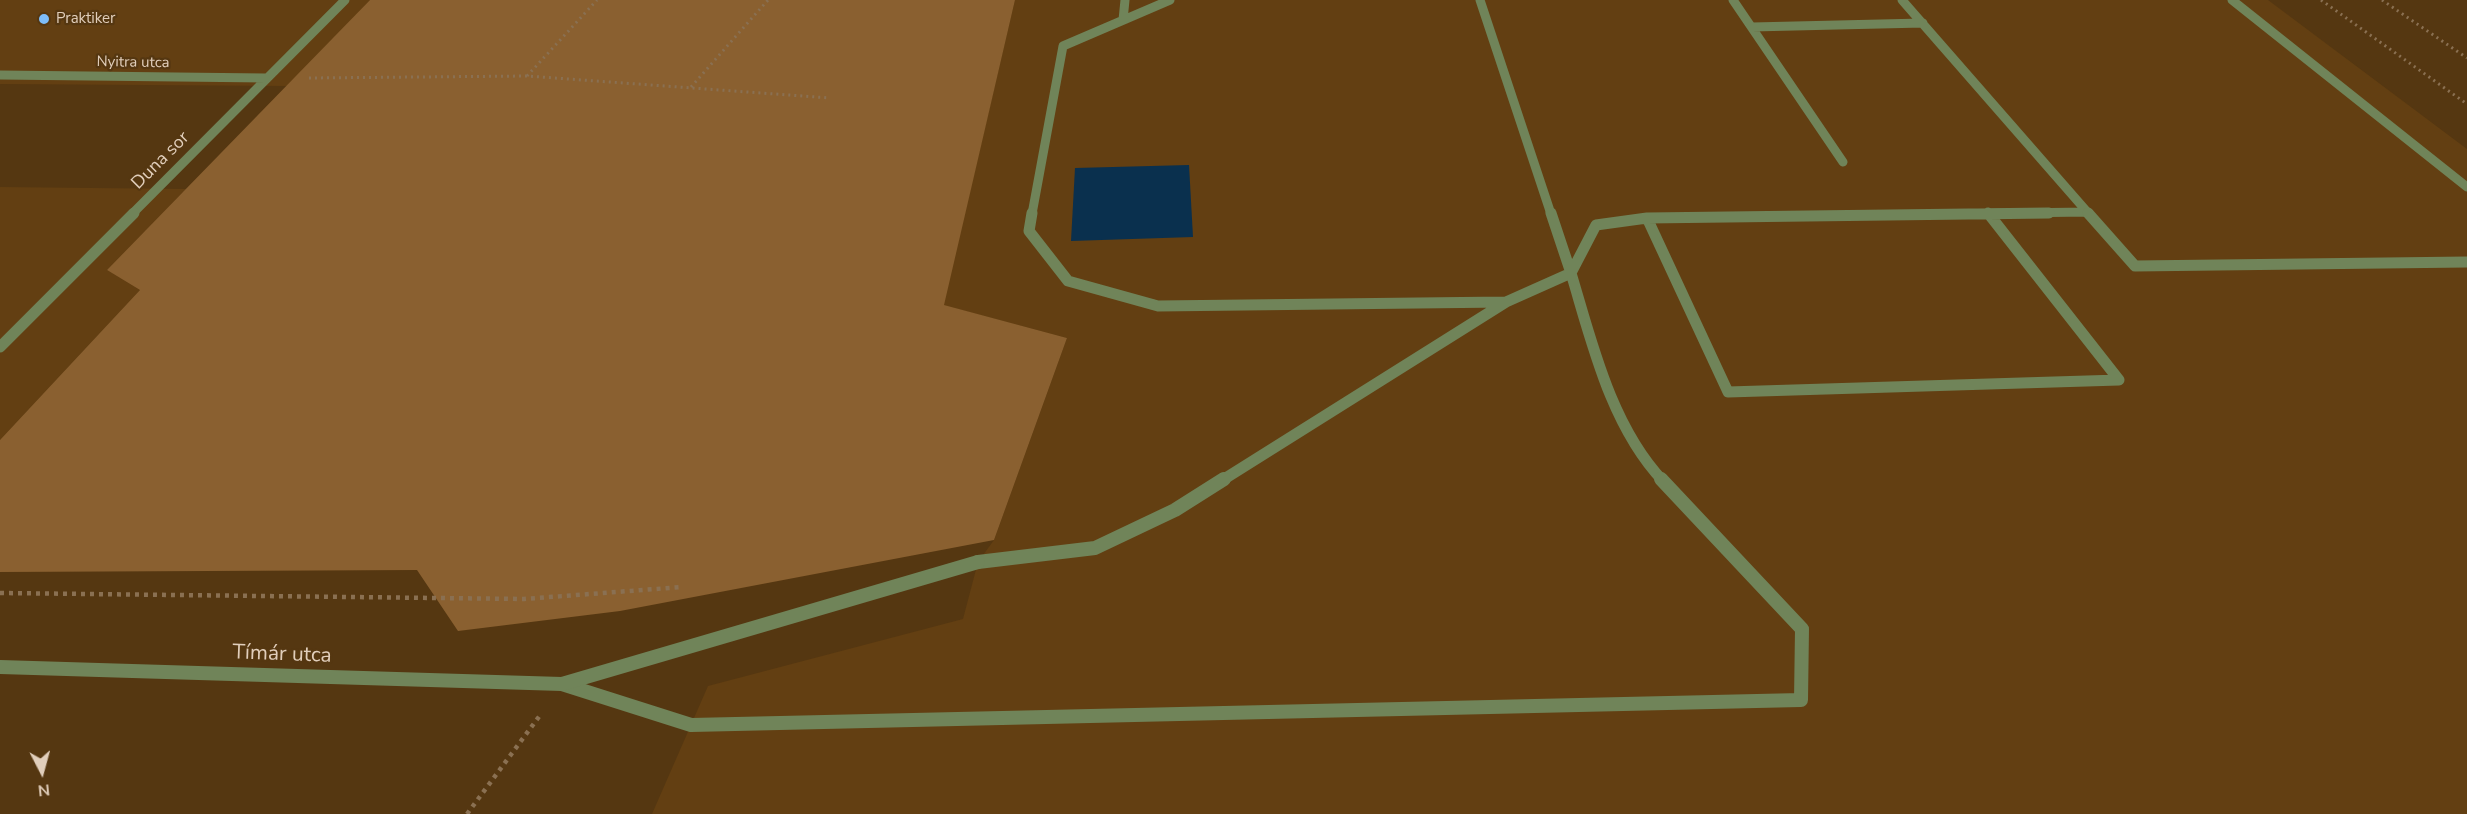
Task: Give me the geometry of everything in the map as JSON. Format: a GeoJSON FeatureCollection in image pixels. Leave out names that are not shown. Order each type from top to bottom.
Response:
{"type":"FeatureCollection","features":[{"type":"Feature","properties":{"kind":"street","name":"Duna sor"},"geometry":{"type":"LineString","coordinates":[[0,347],[345,0]]}},
{"type":"Feature","properties":{"kind":"street"},"geometry":{"type":"LineString","coordinates":[[1123,20],[1125,0]]}},
{"type":"Feature","properties":{"kind":"street"},"geometry":{"type":"LineString","coordinates":[[1170,0],[1063,46],[1029,231],[1068,281],[1158,306],[1506,302]]}},
{"type":"Feature","properties":{"kind":"street"},"geometry":{"type":"LineString","coordinates":[[562,684],[691,725],[1801,700],[1802,629],[1646,463],[1605,384],[1571,273],[1480,0]]}},
{"type":"Feature","properties":{"kind":"street"},"geometry":{"type":"LineString","coordinates":[[1733,0],[1843,162]]}},
{"type":"Feature","properties":{"kind":"street"},"geometry":{"type":"LineString","coordinates":[[1902,0],[2135,266],[2467,262]]}},
{"type":"Feature","properties":{"kind":"street"},"geometry":{"type":"LineString","coordinates":[[2232,0],[2467,187]]}},
{"type":"Feature","properties":{"kind":"street"},"geometry":{"type":"LineString","coordinates":[[1752,27],[1923,23]]}},
{"type":"Feature","properties":{"kind":"street","name":"Nyitra utca"},"geometry":{"type":"LineString","coordinates":[[0,75],[266,78]]}},
{"type":"Feature","properties":{"kind":"street"},"geometry":{"type":"LineString","coordinates":[[562,684],[978,562],[1095,548],[1175,510],[1506,302],[1571,273],[1596,225],[1647,218],[2088,212]]}},
{"type":"Feature","properties":{"kind":"street"},"geometry":{"type":"LineString","coordinates":[[1647,218],[1728,392],[2119,380],[1988,213]]}},
{"type":"Feature","properties":{"kind":"street","name":"Tímár utca"},"geometry":{"type":"LineString","coordinates":[[0,667],[562,684]]}},
{"type":"Feature","properties":{"kind":"path"},"geometry":{"type":"LineString","coordinates":[[526,76],[597,0]]}},
{"type":"Feature","properties":{"kind":"path"},"geometry":{"type":"LineString","coordinates":[[691,88],[768,0]]}},
{"type":"Feature","properties":{"kind":"path"},"geometry":{"type":"LineString","coordinates":[[2321,0],[2467,104]]}},
{"type":"Feature","properties":{"kind":"path"},"geometry":{"type":"LineString","coordinates":[[2382,0],[2467,58]]}},
{"type":"Feature","properties":{"kind":"path"},"geometry":{"type":"LineString","coordinates":[[266,78],[526,76],[830,98]]}},
{"type":"Feature","properties":{"kind":"path"},"geometry":{"type":"LineString","coordinates":[[0,593],[524,599],[682,587]]}},
{"type":"Feature","properties":{"kind":"path"},"geometry":{"type":"LineString","coordinates":[[467,814],[562,684]]}},
{"type":"Feature","properties":{"kind":"shaded area"},"geometry":{"type":"Polygon","coordinates":[[[0,0],[370,0],[288,86],[0,84],[0,0]]]}},
{"type":"Feature","properties":{"kind":"shaded area"},"geometry":{"type":"Polygon","coordinates":[[[370,0],[1015,0],[944,305],[1067,338],[994,540],[620,611],[458,631],[417,570],[0,572],[0,440],[140,290],[107,270],[370,0]]]}},
{"type":"Feature","properties":{"kind":"shaded area"},"geometry":{"type":"Polygon","coordinates":[[[1015,0],[2268,0],[2467,149],[2467,814],[652,814],[708,686],[963,619],[978,562],[994,540],[1067,338],[943,305],[1015,0]]]}},
{"type":"Feature","properties":{"kind":"shaded area"},"geometry":{"type":"Polygon","coordinates":[[[0,187],[186,189],[107,270],[140,290],[0,440],[0,187]]]}},
{"type":"Feature","properties":{"kind":"water"},"geometry":{"type":"Polygon","coordinates":[[[1189,165],[1193,237],[1071,241],[1075,168],[1189,165]]]}},
{"type":"Feature","properties":{"kind":"place","name":"Praktiker"},"geometry":{"type":"Point","coordinates":[44,19]}}]}
